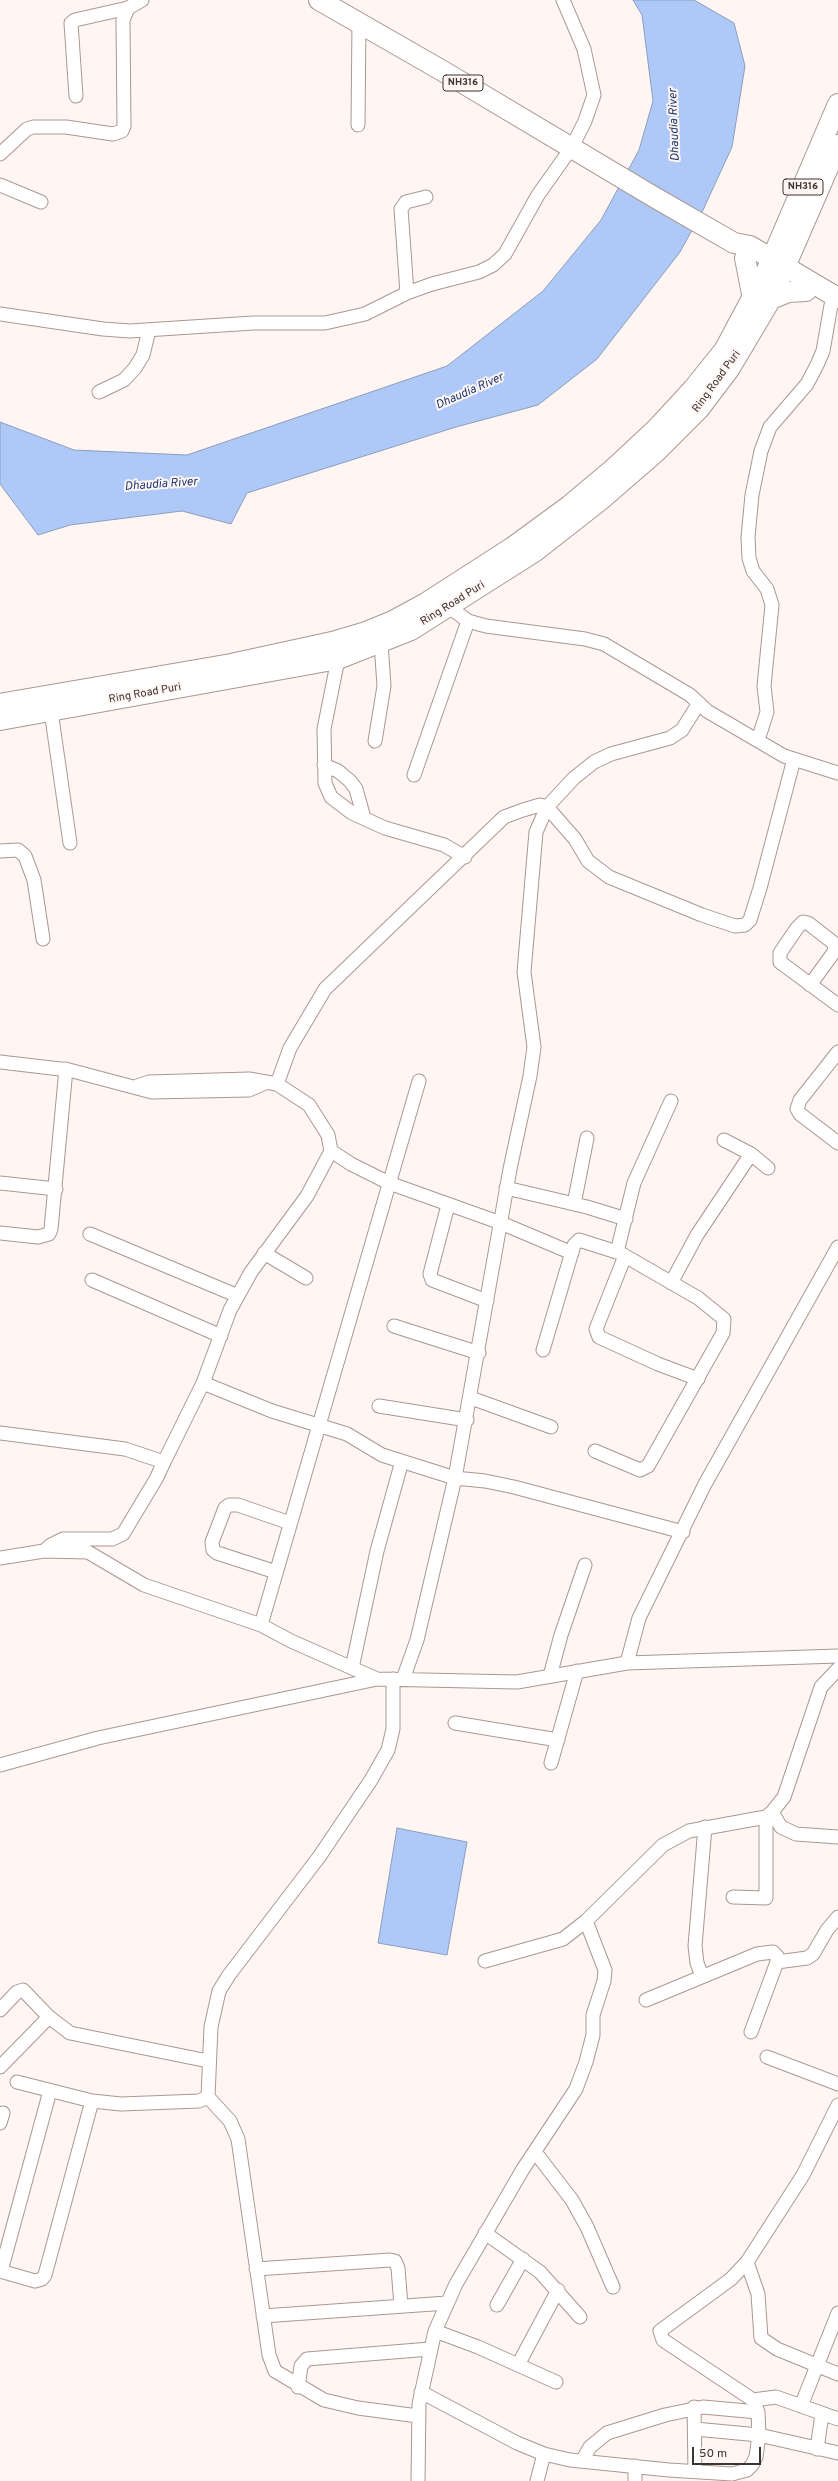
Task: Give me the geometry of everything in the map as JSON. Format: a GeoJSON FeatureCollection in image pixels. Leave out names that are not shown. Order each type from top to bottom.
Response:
{"type":"FeatureCollection","features":[{"type":"Feature","properties":{"kind":"highway","name":"NH316"},"geometry":{"type":"LineString","coordinates":[[319,0],[572,147],[836,304]]}},
{"type":"Feature","properties":{"kind":"highway","name":"NH316"},"geometry":{"type":"LineString","coordinates":[[809,287],[803,261],[792,235],[838,104]]}},
{"type":"Feature","properties":{"kind":"highway","name":"NH316"},"geometry":{"type":"LineString","coordinates":[[777,268],[792,235],[838,145]]}},
{"type":"Feature","properties":{"kind":"highway"},"geometry":{"type":"LineString","coordinates":[[792,235],[740,247],[762,299],[809,287]]}},
{"type":"Feature","properties":{"kind":"highway","name":"Ring Road Puri"},"geometry":{"type":"LineString","coordinates":[[0,720],[338,659],[411,630],[534,552],[603,498],[656,452],[699,409],[730,368],[777,268]]}},
{"type":"Feature","properties":{"kind":"highway","name":"Ring Road Puri"},"geometry":{"type":"LineString","coordinates":[[0,704],[238,662],[332,642],[394,621],[458,583],[512,547],[569,506],[612,470],[657,428],[694,389],[762,299]]}},
{"type":"Feature","properties":{"kind":"street"},"geometry":{"type":"LineString","coordinates":[[76,96],[71,23],[75,20],[128,8],[142,0]]}},
{"type":"Feature","properties":{"kind":"street"},"geometry":{"type":"LineString","coordinates":[[0,314],[103,329],[149,330],[253,323],[324,323],[365,314],[407,293],[432,284],[479,272],[493,265],[505,254],[538,195],[572,147],[585,121],[594,95],[584,49],[563,0]]}},
{"type":"Feature","properties":{"kind":"street"},"geometry":{"type":"LineString","coordinates":[[0,154],[27,129],[33,127],[66,127],[113,134],[122,131],[124,126],[123,20],[128,8]]}},
{"type":"Feature","properties":{"kind":"street"},"geometry":{"type":"LineString","coordinates":[[358,125],[359,22]]}},
{"type":"Feature","properties":{"kind":"street"},"geometry":{"type":"LineString","coordinates":[[0,185],[41,202]]}},
{"type":"Feature","properties":{"kind":"street"},"geometry":{"type":"LineString","coordinates":[[407,293],[401,209],[406,202],[426,197]]}},
{"type":"Feature","properties":{"kind":"street"},"geometry":{"type":"LineString","coordinates":[[758,740],[767,712],[764,686],[772,605],[767,589],[753,571],[749,558],[748,531],[752,496],[761,451],[770,427],[807,384],[817,366],[823,351],[836,304]]}},
{"type":"Feature","properties":{"kind":"street"},"geometry":{"type":"LineString","coordinates":[[99,392],[124,380],[135,368],[143,355],[149,330]]}},
{"type":"Feature","properties":{"kind":"street"},"geometry":{"type":"LineString","coordinates":[[449,607],[468,621],[486,626],[585,639],[604,644],[690,695],[707,711],[784,756],[838,772]]}},
{"type":"Feature","properties":{"kind":"street"},"geometry":{"type":"LineString","coordinates":[[414,775],[468,621]]}},
{"type":"Feature","properties":{"kind":"street"},"geometry":{"type":"LineString","coordinates":[[375,740],[384,686],[381,643]]}},
{"type":"Feature","properties":{"kind":"street"},"geometry":{"type":"LineString","coordinates":[[338,659],[325,719],[325,783],[331,797],[352,813],[386,828],[444,845],[465,857]]}},
{"type":"Feature","properties":{"kind":"street"},"geometry":{"type":"LineString","coordinates":[[17,2082],[92,2101],[121,2104],[199,2101],[208,2097],[210,2092],[208,2061],[211,2027],[219,1991],[229,1975],[319,1857],[371,1780],[388,1750],[393,1729],[398,1679],[417,1640],[455,1478],[471,1398],[506,1188],[530,1076],[534,1047],[524,972],[531,914],[536,832],[547,807],[574,778],[594,762],[612,754],[670,738],[682,730],[699,703]]}},
{"type":"Feature","properties":{"kind":"street"},"geometry":{"type":"LineString","coordinates":[[51,710],[70,843]]}},
{"type":"Feature","properties":{"kind":"street"},"geometry":{"type":"LineString","coordinates":[[271,1084],[290,1048],[325,989],[465,857],[504,817],[523,810],[540,805],[547,807],[575,840],[588,861],[609,877],[702,915],[740,926],[750,920],[760,888],[794,759]]}},
{"type":"Feature","properties":{"kind":"street"},"geometry":{"type":"LineString","coordinates":[[324,765],[338,770],[350,780],[356,789],[364,818]]}},
{"type":"Feature","properties":{"kind":"street"},"geometry":{"type":"LineString","coordinates":[[0,851],[18,850],[25,856],[34,880],[43,939]]}},
{"type":"Feature","properties":{"kind":"street"},"geometry":{"type":"LineString","coordinates":[[810,985],[834,952],[835,944],[808,922],[804,922],[797,928],[779,957],[784,965],[810,985],[838,1005]]}},
{"type":"Feature","properties":{"kind":"street"},"geometry":{"type":"LineString","coordinates":[[838,1052],[800,1100],[797,1109],[800,1114],[838,1143]]}},
{"type":"Feature","properties":{"kind":"street"},"geometry":{"type":"LineString","coordinates":[[0,1062],[66,1069],[137,1086],[152,1092],[249,1090],[271,1084],[309,1105],[328,1135],[330,1151],[307,1196],[264,1253],[238,1296],[203,1383],[156,1479],[123,1534],[112,1539],[63,1539],[51,1545],[44,1551]]}},
{"type":"Feature","properties":{"kind":"street"},"geometry":{"type":"LineString","coordinates":[[0,1233],[38,1237],[49,1234],[51,1229],[56,1189],[66,1069]]}},
{"type":"Feature","properties":{"kind":"street"},"geometry":{"type":"LineString","coordinates":[[261,1624],[419,1081]]}},
{"type":"Feature","properties":{"kind":"street"},"geometry":{"type":"LineString","coordinates":[[671,1101],[637,1176],[626,1219],[621,1254],[596,1329],[599,1337],[658,1364],[698,1379]]}},
{"type":"Feature","properties":{"kind":"street"},"geometry":{"type":"LineString","coordinates":[[574,1204],[587,1138]]}},
{"type":"Feature","properties":{"kind":"street"},"geometry":{"type":"LineString","coordinates":[[724,1140],[751,1154],[768,1168]]}},
{"type":"Feature","properties":{"kind":"street"},"geometry":{"type":"LineString","coordinates":[[330,1151],[367,1174],[500,1223],[572,1253]]}},
{"type":"Feature","properties":{"kind":"street"},"geometry":{"type":"LineString","coordinates":[[671,1283],[697,1235],[751,1154]]}},
{"type":"Feature","properties":{"kind":"street"},"geometry":{"type":"LineString","coordinates":[[0,1183],[56,1189]]}},
{"type":"Feature","properties":{"kind":"street"},"geometry":{"type":"LineString","coordinates":[[506,1188],[574,1204],[626,1219]]}},
{"type":"Feature","properties":{"kind":"street"},"geometry":{"type":"LineString","coordinates":[[448,1205],[430,1274],[432,1280],[487,1301]]}},
{"type":"Feature","properties":{"kind":"street"},"geometry":{"type":"LineString","coordinates":[[90,1234],[238,1296]]}},
{"type":"Feature","properties":{"kind":"street"},"geometry":{"type":"LineString","coordinates":[[543,1350],[575,1241],[579,1240],[621,1254],[698,1298],[724,1319],[725,1323],[723,1333],[645,1470],[640,1470],[595,1451]]}},
{"type":"Feature","properties":{"kind":"street"},"geometry":{"type":"LineString","coordinates":[[626,1663],[639,1618],[683,1532],[705,1484],[838,1248]]}},
{"type":"Feature","properties":{"kind":"street"},"geometry":{"type":"LineString","coordinates":[[264,1253],[306,1278]]}},
{"type":"Feature","properties":{"kind":"street"},"geometry":{"type":"LineString","coordinates":[[92,1280],[221,1336]]}},
{"type":"Feature","properties":{"kind":"street"},"geometry":{"type":"LineString","coordinates":[[394,1326],[478,1353]]}},
{"type":"Feature","properties":{"kind":"street"},"geometry":{"type":"LineString","coordinates":[[203,1383],[272,1412],[347,1434],[382,1455],[455,1478],[484,1481],[514,1487],[683,1532]]}},
{"type":"Feature","properties":{"kind":"street"},"geometry":{"type":"LineString","coordinates":[[471,1398],[551,1427]]}},
{"type":"Feature","properties":{"kind":"street"},"geometry":{"type":"LineString","coordinates":[[380,1406],[467,1420]]}},
{"type":"Feature","properties":{"kind":"street"},"geometry":{"type":"LineString","coordinates":[[0,1433],[125,1449],[164,1462]]}},
{"type":"Feature","properties":{"kind":"street"},"geometry":{"type":"LineString","coordinates":[[352,1668],[377,1551],[402,1461]]}},
{"type":"Feature","properties":{"kind":"street"},"geometry":{"type":"LineString","coordinates":[[276,1572],[217,1553],[213,1550],[212,1542],[225,1508],[229,1505],[238,1505],[290,1522]]}},
{"type":"Feature","properties":{"kind":"street"},"geometry":{"type":"LineString","coordinates":[[0,1558],[44,1551],[88,1552],[144,1584],[261,1624],[377,1679]]}},
{"type":"Feature","properties":{"kind":"street"},"geometry":{"type":"LineString","coordinates":[[550,1676],[561,1635],[585,1565]]}},
{"type":"Feature","properties":{"kind":"street"},"geometry":{"type":"LineString","coordinates":[[0,1765],[98,1738],[377,1679],[517,1682],[626,1663],[838,1656]]}},
{"type":"Feature","properties":{"kind":"street"},"geometry":{"type":"LineString","coordinates":[[485,1961],[558,1941],[586,1922],[663,1845],[689,1831],[769,1814],[784,1797],[821,1687],[838,1669]]}},
{"type":"Feature","properties":{"kind":"street"},"geometry":{"type":"LineString","coordinates":[[551,1762],[577,1671]]}},
{"type":"Feature","properties":{"kind":"street"},"geometry":{"type":"LineString","coordinates":[[455,1723],[558,1740]]}},
{"type":"Feature","properties":{"kind":"street"},"geometry":{"type":"LineString","coordinates":[[769,1814],[781,1827],[796,1834],[838,1837]]}},
{"type":"Feature","properties":{"kind":"street"},"geometry":{"type":"LineString","coordinates":[[733,1897],[766,1898],[769,1814]]}},
{"type":"Feature","properties":{"kind":"street"},"geometry":{"type":"LineString","coordinates":[[702,1976],[697,1963],[695,1946],[705,1827]]}},
{"type":"Feature","properties":{"kind":"street"},"geometry":{"type":"LineString","coordinates":[[777,1962],[807,1958],[813,1954],[827,1930],[838,1917]]}},
{"type":"Feature","properties":{"kind":"street"},"geometry":{"type":"LineString","coordinates":[[418,2481],[418,2416],[421,2392],[435,2331],[456,2284],[485,2233],[576,2089],[591,2042],[593,2015],[604,1981],[605,1970],[586,1922]]}},
{"type":"Feature","properties":{"kind":"street"},"geometry":{"type":"LineString","coordinates":[[646,2000],[702,1976],[765,1952],[773,1952],[777,1956],[777,1962],[751,2032]]}},
{"type":"Feature","properties":{"kind":"street"},"geometry":{"type":"LineString","coordinates":[[0,2010],[17,1992],[23,1990],[49,2017],[70,2033],[208,2061]]}},
{"type":"Feature","properties":{"kind":"street"},"geometry":{"type":"LineString","coordinates":[[0,2067],[49,2017]]}},
{"type":"Feature","properties":{"kind":"street"},"geometry":{"type":"LineString","coordinates":[[767,2057],[838,2084]]}},
{"type":"Feature","properties":{"kind":"street"},"geometry":{"type":"LineString","coordinates":[[50,2091],[0,2271],[35,2281],[42,2279],[45,2275],[92,2101]]}},
{"type":"Feature","properties":{"kind":"street"},"geometry":{"type":"LineString","coordinates":[[208,2097],[230,2121],[238,2139],[269,2355],[275,2371],[312,2395],[338,2404],[418,2416]]}},
{"type":"Feature","properties":{"kind":"street"},"geometry":{"type":"LineString","coordinates":[[421,2392],[517,2443],[544,2454],[582,2461],[749,2476],[756,2457],[760,2435],[755,2406],[663,2340],[660,2336],[663,2328],[731,2279],[746,2262],[802,2175],[838,2106]]}},
{"type":"Feature","properties":{"kind":"street"},"geometry":{"type":"LineString","coordinates":[[535,2152],[572,2200],[597,2248],[612,2287]]}},
{"type":"Feature","properties":{"kind":"street"},"geometry":{"type":"LineString","coordinates":[[485,2233],[540,2272],[558,2290],[580,2317]]}},
{"type":"Feature","properties":{"kind":"street"},"geometry":{"type":"LineString","coordinates":[[497,2305],[523,2259]]}},
{"type":"Feature","properties":{"kind":"street"},"geometry":{"type":"LineString","coordinates":[[256,2269],[390,2260],[395,2261],[398,2268],[401,2306]]}},
{"type":"Feature","properties":{"kind":"street"},"geometry":{"type":"LineString","coordinates":[[746,2262],[758,2294],[761,2338],[777,2349],[838,2374]]}},
{"type":"Feature","properties":{"kind":"street"},"geometry":{"type":"LineString","coordinates":[[518,2365],[558,2290]]}},
{"type":"Feature","properties":{"kind":"street"},"geometry":{"type":"LineString","coordinates":[[263,2316],[447,2303]]}},
{"type":"Feature","properties":{"kind":"street"},"geometry":{"type":"LineString","coordinates":[[801,2406],[838,2312]]}},
{"type":"Feature","properties":{"kind":"street"},"geometry":{"type":"LineString","coordinates":[[435,2331],[556,2382]]}},
{"type":"Feature","properties":{"kind":"street"},"geometry":{"type":"LineString","coordinates":[[298,2386],[301,2366],[306,2359],[430,2349]]}},
{"type":"Feature","properties":{"kind":"street"},"geometry":{"type":"LineString","coordinates":[[582,2461],[590,2447],[607,2434],[694,2407],[755,2406],[776,2397],[838,2419]]}},
{"type":"Feature","properties":{"kind":"street"},"geometry":{"type":"LineString","coordinates":[[694,2407],[694,2471]]}},
{"type":"Feature","properties":{"kind":"street"},"geometry":{"type":"LineString","coordinates":[[817,2449],[822,2414]]}},
{"type":"Feature","properties":{"kind":"street"},"geometry":{"type":"LineString","coordinates":[[694,2429],[760,2435],[838,2453]]}},
{"type":"Feature","properties":{"kind":"street"},"geometry":{"type":"LineString","coordinates":[[537,2481],[544,2454]]}},
{"type":"Feature","properties":{"kind":"street"},"geometry":{"type":"LineString","coordinates":[[634,2481],[635,2466]]}},
{"type":"Feature","properties":{"kind":"water","name":"Dhaudia River"},"geometry":{"type":"Polygon","coordinates":[[[633,0],[694,0],[734,23],[745,66],[732,147],[703,210],[680,252],[597,359],[538,405],[456,427],[247,493],[231,524],[182,511],[70,525],[38,535],[0,484],[0,422],[74,450],[187,455],[447,366],[543,291],[601,220],[639,150],[653,101],[642,15],[633,0]]]}},
{"type":"Feature","properties":{"kind":"water"},"geometry":{"type":"Polygon","coordinates":[[[397,1828],[467,1842],[447,1955],[378,1943],[397,1828]]]}}]}
